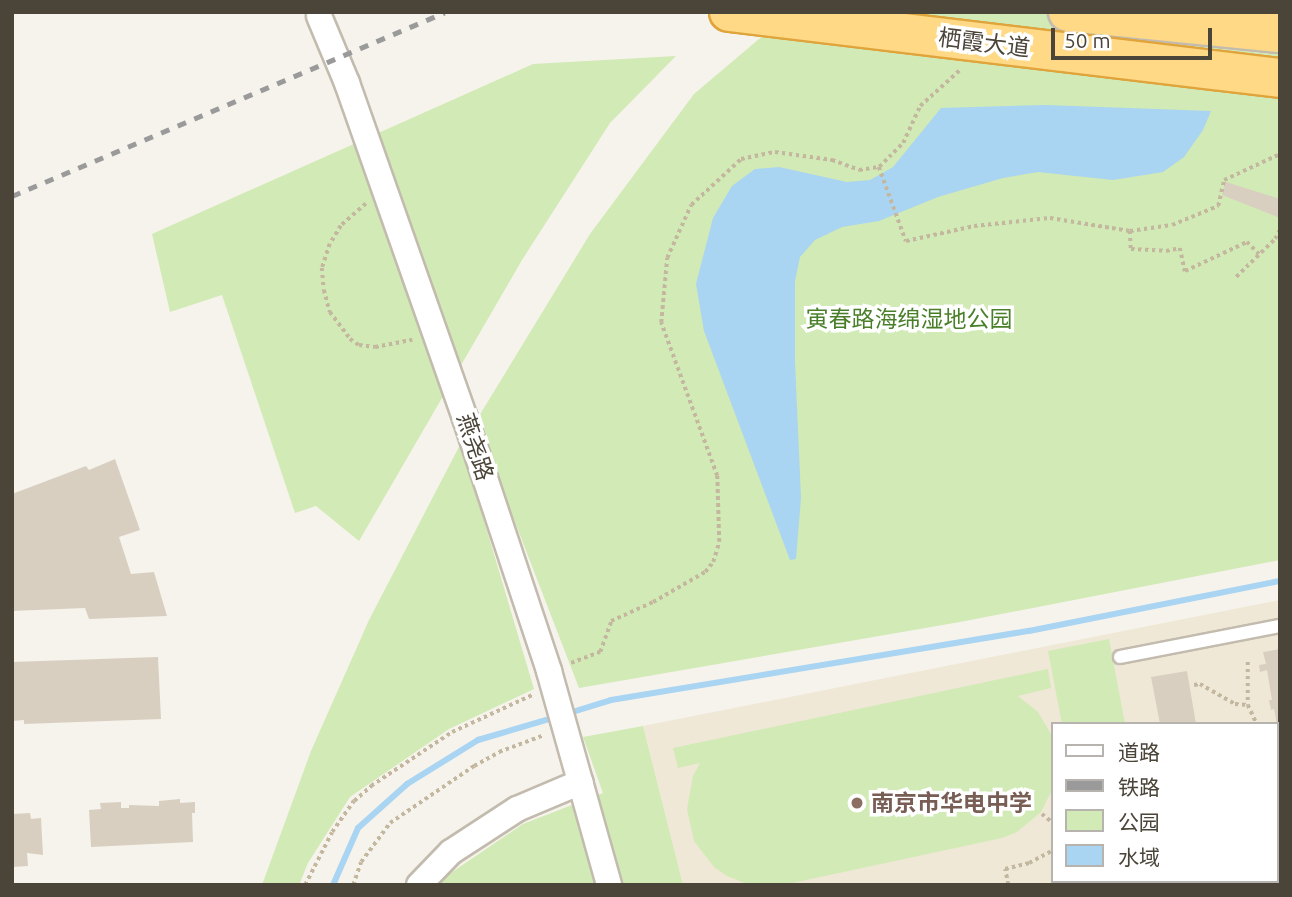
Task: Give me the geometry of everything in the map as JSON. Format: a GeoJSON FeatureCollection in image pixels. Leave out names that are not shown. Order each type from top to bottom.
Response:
{"type":"FeatureCollection","features":[{"type":"Feature","properties":{"kind":"highway","name":"栖霞大道"},"geometry":{"type":"LineString","coordinates":[[729,12],[1280,78]]}},
{"type":"Feature","properties":{"kind":"highway"},"geometry":{"type":"LineString","coordinates":[[1068,12],[1280,33]]}},
{"type":"Feature","properties":{"kind":"street","name":"燕尧路"},"geometry":{"type":"LineString","coordinates":[[319,16],[386,191],[549,671],[558,739],[581,782],[609,885]]}},
{"type":"Feature","properties":{"kind":"street"},"geometry":{"type":"LineString","coordinates":[[419,885],[451,852],[517,809],[581,782]]}},
{"type":"Feature","properties":{"kind":"lane"},"geometry":{"type":"LineString","coordinates":[[1120,657],[1280,626]]}},
{"type":"Feature","properties":{"kind":"path"},"geometry":{"type":"LineString","coordinates":[[305,885],[332,832],[354,801],[371,786],[452,733],[538,692],[549,671],[600,652],[611,621],[653,602],[705,572],[713,562],[719,542],[717,476],[704,432],[665,340],[661,323],[667,258],[691,205],[741,159],[775,152],[832,160],[859,170],[878,167],[903,143],[920,106],[965,66]]}},
{"type":"Feature","properties":{"kind":"path"},"geometry":{"type":"LineString","coordinates":[[878,167],[906,241],[974,226],[1050,218],[1130,231],[1172,225],[1218,206],[1224,180],[1280,154]]}},
{"type":"Feature","properties":{"kind":"path"},"geometry":{"type":"LineString","coordinates":[[386,191],[358,209],[341,226],[322,268],[324,290],[330,312],[341,329],[359,345],[375,347],[418,339]]}},
{"type":"Feature","properties":{"kind":"path"},"geometry":{"type":"LineString","coordinates":[[1236,277],[1275,239],[1280,229]]}},
{"type":"Feature","properties":{"kind":"path"},"geometry":{"type":"LineString","coordinates":[[1130,231],[1131,248],[1166,251],[1180,248],[1185,271],[1247,242],[1259,254]]}},
{"type":"Feature","properties":{"kind":"path"},"geometry":{"type":"LineString","coordinates":[[1248,662],[1248,705],[1256,722]]}},
{"type":"Feature","properties":{"kind":"path"},"geometry":{"type":"LineString","coordinates":[[1194,685],[1200,684],[1235,704],[1248,705]]}},
{"type":"Feature","properties":{"kind":"path"},"geometry":{"type":"LineString","coordinates":[[353,885],[361,862],[390,823],[499,752],[544,734],[558,739]]}},
{"type":"Feature","properties":{"kind":"path"},"geometry":{"type":"LineString","coordinates":[[1042,814],[1050,820]]}},
{"type":"Feature","properties":{"kind":"path"},"geometry":{"type":"LineString","coordinates":[[1008,885],[1005,869],[1029,863],[1050,851]]}},
{"type":"Feature","properties":{"kind":"shaded area","name":"南京市华电中学"},"geometry":{"type":"Polygon","coordinates":[[[1280,600],[1280,885],[683,885],[643,726],[1280,600]]]}},
{"type":"Feature","properties":{"kind":"green space","name":"寅春路海绵湿地公园"},"geometry":{"type":"Polygon","coordinates":[[[791,12],[1280,12],[1280,560],[960,622],[579,688],[476,421],[590,234],[694,94],[791,12]]]}},
{"type":"Feature","properties":{"kind":"green space"},"geometry":{"type":"Polygon","coordinates":[[[676,56],[610,123],[522,260],[359,541],[316,506],[295,513],[222,295],[170,312],[152,234],[533,64],[676,56]]]}},
{"type":"Feature","properties":{"kind":"green space"},"geometry":{"type":"Polygon","coordinates":[[[461,443],[534,689],[449,729],[350,797],[308,863],[299,885],[262,885],[311,751],[369,620],[461,443]]]}},
{"type":"Feature","properties":{"kind":"green space"},"geometry":{"type":"Polygon","coordinates":[[[1109,639],[1125,722],[1062,722],[1048,651],[1109,639]]]}},
{"type":"Feature","properties":{"kind":"green space"},"geometry":{"type":"Polygon","coordinates":[[[1048,669],[1051,688],[1018,696],[1038,712],[1050,733],[1050,794],[1041,812],[1017,832],[1002,838],[783,885],[750,885],[727,876],[714,867],[694,841],[687,809],[693,776],[700,763],[678,768],[673,748],[1048,669]]]}},
{"type":"Feature","properties":{"kind":"green space"},"geometry":{"type":"Polygon","coordinates":[[[643,726],[683,885],[433,885],[523,824],[603,793],[583,737],[643,726]]]}},
{"type":"Feature","properties":{"kind":"water"},"geometry":{"type":"Polygon","coordinates":[[[1045,105],[1211,111],[1203,130],[1184,157],[1163,172],[1113,180],[1038,172],[1003,178],[938,197],[879,221],[842,227],[815,240],[800,257],[795,281],[795,362],[801,498],[796,559],[790,560],[704,331],[696,284],[713,218],[732,186],[755,169],[779,167],[847,182],[870,180],[893,167],[941,108],[1045,105]]]}},
{"type":"Feature","properties":{"kind":"building"},"geometry":{"type":"Polygon","coordinates":[[[1226,182],[1280,199],[1280,218],[1222,195],[1226,182]]]}},
{"type":"Feature","properties":{"kind":"building"},"geometry":{"type":"Polygon","coordinates":[[[115,459],[140,530],[119,537],[131,574],[154,572],[167,616],[89,619],[85,608],[12,611],[12,494],[86,466],[89,470],[115,459]]]}},
{"type":"Feature","properties":{"kind":"building"},"geometry":{"type":"Polygon","coordinates":[[[1280,649],[1278,731],[1278,722],[1269,700],[1272,700],[1267,670],[1260,672],[1259,665],[1266,664],[1263,652],[1280,649]]]}},
{"type":"Feature","properties":{"kind":"building"},"geometry":{"type":"Polygon","coordinates":[[[158,657],[161,719],[24,724],[24,720],[12,721],[12,662],[158,657]]]}},
{"type":"Feature","properties":{"kind":"building"},"geometry":{"type":"Polygon","coordinates":[[[1187,671],[1196,722],[1160,722],[1151,677],[1187,671]]]}},
{"type":"Feature","properties":{"kind":"building"},"geometry":{"type":"Polygon","coordinates":[[[180,799],[180,803],[195,802],[195,813],[192,813],[193,842],[91,847],[89,810],[101,809],[100,803],[121,802],[121,808],[129,808],[129,805],[159,806],[159,801],[180,799]]]}},
{"type":"Feature","properties":{"kind":"building"},"geometry":{"type":"Polygon","coordinates":[[[30,813],[31,819],[41,818],[43,855],[27,853],[28,866],[12,867],[12,814],[30,813]]]}},
{"type":"Feature","properties":{"kind":"building"},"geometry":{"type":"Polygon","coordinates":[[[1063,883],[1129,883],[1129,885],[1063,883]]]}},
{"type":"Feature","properties":{"kind":"waterway"},"geometry":{"type":"LineString","coordinates":[[566,714],[611,700],[1029,631],[1280,581]]}},
{"type":"Feature","properties":{"kind":"waterway"},"geometry":{"type":"LineString","coordinates":[[333,885],[358,828],[407,784],[478,740],[556,717]]}},
{"type":"Feature","properties":{"kind":"railway"},"geometry":{"type":"LineString","coordinates":[[12,196],[445,12]]}},
{"type":"Feature","properties":{"kind":"place","name":"南京市华电中学"},"geometry":{"type":"Point","coordinates":[857,803]}}]}
